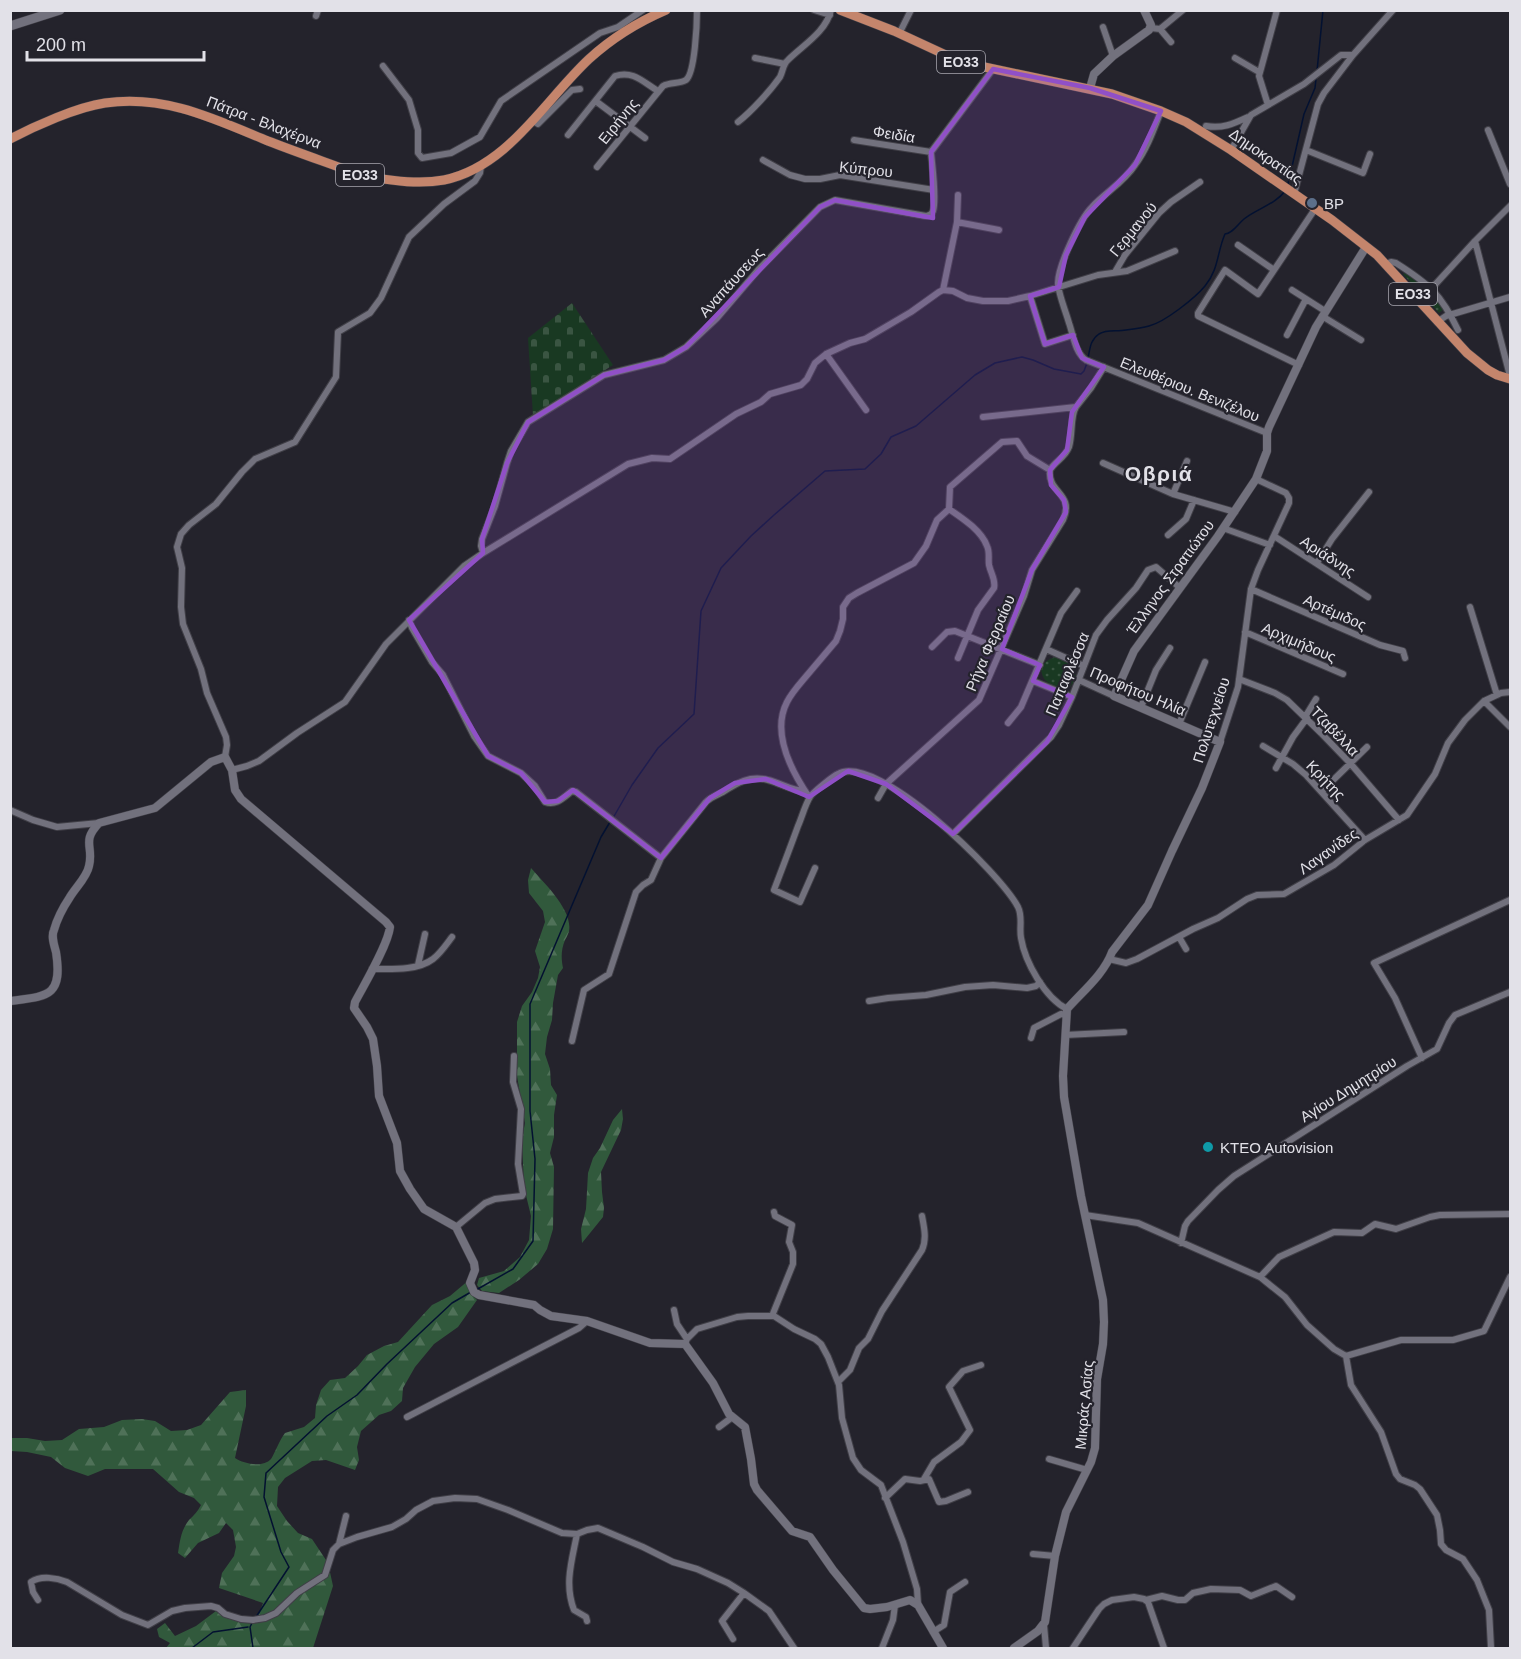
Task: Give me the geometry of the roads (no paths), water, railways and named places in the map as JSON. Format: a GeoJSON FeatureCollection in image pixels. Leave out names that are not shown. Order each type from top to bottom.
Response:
{"type":"FeatureCollection","features":[{"type":"Feature","properties":{"kind":"main road"},"geometry":{"type":"LineString","coordinates":[[10,26],[60,10]]}},
{"type":"Feature","properties":{"kind":"main road","name":"ΕΟ33"},"geometry":{"type":"LineString","coordinates":[[840,10],[961,62],[1090,88]]}},
{"type":"Feature","properties":{"kind":"main road","name":"Πάτρα - Βλαχέρνα"},"geometry":{"type":"LineString","coordinates":[[10,139],[38,125],[103,103],[148,102],[192,111],[363,176],[391,181],[420,182],[446,179],[481,166],[507,147],[603,47],[627,30],[660,12]]}},
{"type":"Feature","properties":{"kind":"main road","name":"Δημοκρατίας"},"geometry":{"type":"LineString","coordinates":[[1090,88],[1134,100],[1161,111],[1186,122],[1231,150],[1366,247],[1386,264],[1437,322],[1478,363],[1497,375],[1510,377]]}},
{"type":"Feature","properties":{"kind":"street"},"geometry":{"type":"LineString","coordinates":[[383,66],[409,100],[418,130],[418,153],[422,158],[451,153],[480,137],[501,101],[600,33],[618,27],[643,10]]}},
{"type":"Feature","properties":{"kind":"street"},"geometry":{"type":"LineString","coordinates":[[568,135],[597,102],[615,76],[631,74],[658,91],[668,83],[685,80],[688,77],[695,46],[697,10]]}},
{"type":"Feature","properties":{"kind":"street"},"geometry":{"type":"LineString","coordinates":[[738,122],[777,81],[785,64],[812,39],[831,13],[814,10]]}},
{"type":"Feature","properties":{"kind":"street"},"geometry":{"type":"LineString","coordinates":[[899,34],[911,10]]}},
{"type":"Feature","properties":{"kind":"street"},"geometry":{"type":"LineString","coordinates":[[1144,10],[1151,28]]}},
{"type":"Feature","properties":{"kind":"street"},"geometry":{"type":"LineString","coordinates":[[1160,29],[1183,10]]}},
{"type":"Feature","properties":{"kind":"street"},"geometry":{"type":"LineString","coordinates":[[1289,190],[1306,150],[1310,127],[1319,101],[1353,55],[1394,10]]}},
{"type":"Feature","properties":{"kind":"street"},"geometry":{"type":"LineString","coordinates":[[1268,105],[1259,80],[1259,72],[1275,12]]}},
{"type":"Feature","properties":{"kind":"street"},"geometry":{"type":"LineString","coordinates":[[1103,27],[1113,57]]}},
{"type":"Feature","properties":{"kind":"street"},"geometry":{"type":"LineString","coordinates":[[1090,88],[1094,74],[1151,28],[1160,29],[1171,42]]}},
{"type":"Feature","properties":{"kind":"street"},"geometry":{"type":"LineString","coordinates":[[1206,126],[1216,128],[1233,124],[1317,74],[1341,55],[1353,55]]}},
{"type":"Feature","properties":{"kind":"street"},"geometry":{"type":"LineString","coordinates":[[755,58],[785,64]]}},
{"type":"Feature","properties":{"kind":"street"},"geometry":{"type":"LineString","coordinates":[[1236,58],[1259,72]]}},
{"type":"Feature","properties":{"kind":"street"},"geometry":{"type":"LineString","coordinates":[[932,152],[993,69]]}},
{"type":"Feature","properties":{"kind":"street"},"geometry":{"type":"LineString","coordinates":[[532,120],[538,124],[572,90],[580,89]]}},
{"type":"Feature","properties":{"kind":"street","name":"Ειρήνης"},"geometry":{"type":"LineString","coordinates":[[597,167],[658,91]]}},
{"type":"Feature","properties":{"kind":"street"},"geometry":{"type":"LineString","coordinates":[[597,102],[645,138]]}},
{"type":"Feature","properties":{"kind":"street"},"geometry":{"type":"LineString","coordinates":[[1030,296],[1045,344],[1073,335],[1059,287],[1066,255],[1092,207],[1135,165],[1147,145],[1161,111]]}},
{"type":"Feature","properties":{"kind":"street"},"geometry":{"type":"LineString","coordinates":[[1231,150],[1251,115]]}},
{"type":"Feature","properties":{"kind":"street"},"geometry":{"type":"LineString","coordinates":[[1488,130],[1510,184]]}},
{"type":"Feature","properties":{"kind":"street","name":"Φειδία"},"geometry":{"type":"LineString","coordinates":[[854,140],[932,152]]}},
{"type":"Feature","properties":{"kind":"street"},"geometry":{"type":"LineString","coordinates":[[1306,150],[1363,173],[1370,154]]}},
{"type":"Feature","properties":{"kind":"street","name":"Αναπάυσεως"},"geometry":{"type":"LineString","coordinates":[[483,553],[482,539],[495,506],[511,451],[528,422],[604,375],[664,360],[686,347],[717,318],[753,275],[820,207],[835,200],[926,216],[931,214],[934,190],[932,152]]}},
{"type":"Feature","properties":{"kind":"street","name":"Κύπρου"},"geometry":{"type":"LineString","coordinates":[[763,160],[790,176],[805,179],[840,175],[934,190]]}},
{"type":"Feature","properties":{"kind":"street"},"geometry":{"type":"LineString","coordinates":[[481,166],[475,181],[444,204],[409,237],[381,298],[370,313],[338,332],[336,377],[296,442],[255,459],[216,504],[189,525],[182,534],[177,547],[182,568],[183,624],[201,669],[207,693],[224,729],[227,745],[225,757],[232,770],[235,790],[241,799],[388,924],[389,933],[354,1008],[373,1039],[379,1096],[397,1143],[400,1171],[424,1209],[456,1227],[474,1263],[475,1270],[470,1280],[473,1290],[481,1296],[534,1305],[551,1316],[587,1321],[650,1342],[686,1341],[697,1329],[710,1324],[737,1317],[772,1316],[819,1342],[826,1352],[838,1382],[844,1427],[854,1461],[861,1470],[879,1483],[903,1542],[916,1584],[918,1604],[943,1648]]}},
{"type":"Feature","properties":{"kind":"street","name":"Γερμανού"},"geometry":{"type":"LineString","coordinates":[[1115,272],[1125,255],[1159,213],[1200,182]]}},
{"type":"Feature","properties":{"kind":"street"},"geometry":{"type":"LineString","coordinates":[[943,290],[957,222],[958,195]]}},
{"type":"Feature","properties":{"kind":"street"},"geometry":{"type":"LineString","coordinates":[[1432,288],[1510,206]]}},
{"type":"Feature","properties":{"kind":"street"},"geometry":{"type":"LineString","coordinates":[[1299,365],[1198,316],[1199,310],[1225,270],[1257,294],[1316,209]]}},
{"type":"Feature","properties":{"kind":"street"},"geometry":{"type":"LineString","coordinates":[[957,222],[999,230]]}},
{"type":"Feature","properties":{"kind":"street"},"geometry":{"type":"LineString","coordinates":[[1475,241],[1510,377]]}},
{"type":"Feature","properties":{"kind":"street"},"geometry":{"type":"LineString","coordinates":[[1238,246],[1274,270]]}},
{"type":"Feature","properties":{"kind":"street"},"geometry":{"type":"LineString","coordinates":[[1256,479],[1267,451],[1267,433],[1312,334],[1366,247]]}},
{"type":"Feature","properties":{"kind":"street"},"geometry":{"type":"LineString","coordinates":[[232,770],[259,761],[345,702],[386,645],[464,566],[628,464],[652,458],[670,459],[736,414],[761,402],[770,394],[801,385],[807,380],[815,363],[826,354],[865,339],[943,290],[983,301],[1008,301],[1098,275],[1130,270],[1175,252]]}},
{"type":"Feature","properties":{"kind":"street"},"geometry":{"type":"LineString","coordinates":[[1386,264],[1396,263],[1432,288],[1451,314],[1458,330]]}},
{"type":"Feature","properties":{"kind":"street"},"geometry":{"type":"LineString","coordinates":[[1292,290],[1361,339]]}},
{"type":"Feature","properties":{"kind":"street"},"geometry":{"type":"LineString","coordinates":[[1437,322],[1451,314],[1510,297]]}},
{"type":"Feature","properties":{"kind":"street"},"geometry":{"type":"LineString","coordinates":[[1287,335],[1306,299]]}},
{"type":"Feature","properties":{"kind":"street","name":"Ελευθέριου. Βενιζέλου"},"geometry":{"type":"LineString","coordinates":[[1073,335],[1079,353],[1089,362],[1267,433]]}},
{"type":"Feature","properties":{"kind":"street"},"geometry":{"type":"LineString","coordinates":[[826,354],[866,410]]}},
{"type":"Feature","properties":{"kind":"street"},"geometry":{"type":"LineString","coordinates":[[807,794],[789,762],[784,745],[782,717],[787,701],[836,641],[840,631],[843,607],[849,598],[914,563],[926,546],[937,520],[949,509],[950,487],[1002,442],[1017,441],[1027,456],[1050,470],[1067,450],[1072,430],[1072,412],[1095,383],[1104,367]]}},
{"type":"Feature","properties":{"kind":"street"},"geometry":{"type":"LineString","coordinates":[[983,417],[1076,407]]}},
{"type":"Feature","properties":{"kind":"street"},"geometry":{"type":"LineString","coordinates":[[1173,494],[1186,461]]}},
{"type":"Feature","properties":{"kind":"street"},"geometry":{"type":"LineString","coordinates":[[1103,463],[1173,494],[1235,512]]}},
{"type":"Feature","properties":{"kind":"street","name":"Ρήγα Φερραίου"},"geometry":{"type":"LineString","coordinates":[[878,798],[886,784],[977,703],[982,695],[1024,596],[1035,564],[1066,512],[1064,500],[1051,484],[1050,470]]}},
{"type":"Feature","properties":{"kind":"street","name":"Έλληνος Στρατιώτου"},"geometry":{"type":"LineString","coordinates":[[1114,696],[1132,653],[1235,512],[1256,479]]}},
{"type":"Feature","properties":{"kind":"street","name":"Πολυτεχνείου"},"geometry":{"type":"LineString","coordinates":[[1067,1012],[1094,981],[1112,952],[1148,905],[1220,742],[1236,696],[1251,589],[1288,508],[1289,498],[1284,492],[1256,479]]}},
{"type":"Feature","properties":{"kind":"street"},"geometry":{"type":"LineString","coordinates":[[1317,563],[1332,539],[1369,492]]}},
{"type":"Feature","properties":{"kind":"street"},"geometry":{"type":"LineString","coordinates":[[1168,535],[1186,519],[1194,500]]}},
{"type":"Feature","properties":{"kind":"street"},"geometry":{"type":"LineString","coordinates":[[949,509],[980,534],[987,544],[989,566],[995,582],[994,588],[980,608],[958,658]]}},
{"type":"Feature","properties":{"kind":"street"},"geometry":{"type":"LineString","coordinates":[[1223,528],[1270,545]]}},
{"type":"Feature","properties":{"kind":"street","name":"Αριάδνης"},"geometry":{"type":"LineString","coordinates":[[1274,536],[1368,597]]}},
{"type":"Feature","properties":{"kind":"street","name":"Παπαφλέσσα"},"geometry":{"type":"LineString","coordinates":[[953,834],[1043,747],[1057,728],[1072,697],[1096,635],[1136,588],[1148,570],[1156,567],[1179,588]]}},
{"type":"Feature","properties":{"kind":"street","name":"Αρτέμιδος"},"geometry":{"type":"LineString","coordinates":[[1251,589],[1380,645],[1402,651],[1405,658]]}},
{"type":"Feature","properties":{"kind":"street"},"geometry":{"type":"LineString","coordinates":[[1008,723],[1022,707],[1062,611],[1077,591]]}},
{"type":"Feature","properties":{"kind":"street"},"geometry":{"type":"LineString","coordinates":[[1470,608],[1497,695]]}},
{"type":"Feature","properties":{"kind":"street"},"geometry":{"type":"LineString","coordinates":[[409,620],[432,662],[443,675],[474,736],[489,756],[521,773],[535,786],[545,802],[551,804],[572,791],[576,792],[661,858]]}},
{"type":"Feature","properties":{"kind":"street"},"geometry":{"type":"LineString","coordinates":[[932,647],[948,631],[956,631],[1040,665]]}},
{"type":"Feature","properties":{"kind":"street","name":"Αρχιμήδους"},"geometry":{"type":"LineString","coordinates":[[1245,632],[1343,674]]}},
{"type":"Feature","properties":{"kind":"street"},"geometry":{"type":"LineString","coordinates":[[1141,707],[1156,670],[1170,648]]}},
{"type":"Feature","properties":{"kind":"street"},"geometry":{"type":"LineString","coordinates":[[1046,649],[1084,666]]}},
{"type":"Feature","properties":{"kind":"street"},"geometry":{"type":"LineString","coordinates":[[1179,724],[1205,662]]}},
{"type":"Feature","properties":{"kind":"street","name":"Τζαβέλλα"},"geometry":{"type":"LineString","coordinates":[[1239,679],[1278,695],[1306,717],[1350,763],[1399,820]]}},
{"type":"Feature","properties":{"kind":"street","name":"Προφήτου Ηλία"},"geometry":{"type":"LineString","coordinates":[[1079,680],[1220,742]]}},
{"type":"Feature","properties":{"kind":"street"},"geometry":{"type":"LineString","coordinates":[[1033,681],[1072,697]]}},
{"type":"Feature","properties":{"kind":"street","name":"Λαγανίδες"},"geometry":{"type":"LineString","coordinates":[[1109,959],[1122,963],[1129,962],[1218,918],[1247,899],[1284,894],[1334,865],[1365,840],[1409,814],[1428,786],[1452,738],[1465,720],[1484,701],[1510,692]]}},
{"type":"Feature","properties":{"kind":"street"},"geometry":{"type":"LineString","coordinates":[[1276,768],[1316,699]]}},
{"type":"Feature","properties":{"kind":"street"},"geometry":{"type":"LineString","coordinates":[[1484,701],[1510,727]]}},
{"type":"Feature","properties":{"kind":"street","name":"Κρήτης"},"geometry":{"type":"LineString","coordinates":[[1263,746],[1306,775],[1365,840]]}},
{"type":"Feature","properties":{"kind":"street"},"geometry":{"type":"LineString","coordinates":[[1322,791],[1367,747]]}},
{"type":"Feature","properties":{"kind":"street"},"geometry":{"type":"LineString","coordinates":[[10,810],[57,827],[99,823],[155,808],[211,762],[225,757]]}},
{"type":"Feature","properties":{"kind":"street"},"geometry":{"type":"LineString","coordinates":[[815,868],[800,902],[774,890],[807,794],[843,771],[860,773],[886,784],[930,814],[953,834],[989,870],[1016,904],[1020,912],[1020,935],[1023,948],[1040,982],[1067,1012]]}},
{"type":"Feature","properties":{"kind":"street"},"geometry":{"type":"LineString","coordinates":[[572,1041],[584,990],[609,974],[636,892],[651,880],[661,858],[710,798],[735,783],[753,778],[766,779],[807,794]]}},
{"type":"Feature","properties":{"kind":"street"},"geometry":{"type":"LineString","coordinates":[[10,1001],[48,994],[56,983],[58,973],[52,932],[70,896],[89,866],[89,838],[99,823]]}},
{"type":"Feature","properties":{"kind":"street"},"geometry":{"type":"LineString","coordinates":[[1422,1058],[1395,998],[1374,963],[1510,900]]}},
{"type":"Feature","properties":{"kind":"street"},"geometry":{"type":"LineString","coordinates":[[418,965],[425,934]]}},
{"type":"Feature","properties":{"kind":"street"},"geometry":{"type":"LineString","coordinates":[[1179,937],[1186,949]]}},
{"type":"Feature","properties":{"kind":"street"},"geometry":{"type":"LineString","coordinates":[[372,969],[397,969],[432,960],[452,938]]}},
{"type":"Feature","properties":{"kind":"street"},"geometry":{"type":"LineString","coordinates":[[869,1001],[926,995],[965,987],[1027,988],[1036,986],[1040,982]]}},
{"type":"Feature","properties":{"kind":"street","name":"Αγίου Δημητρίου"},"geometry":{"type":"LineString","coordinates":[[1181,1243],[1188,1221],[1234,1176],[1433,1052],[1455,1015],[1510,992]]}},
{"type":"Feature","properties":{"kind":"street"},"geometry":{"type":"LineString","coordinates":[[1067,1012],[1064,1097],[1085,1215],[1138,1223],[1260,1277],[1284,1297],[1307,1325],[1334,1349],[1346,1356],[1401,1340],[1453,1340],[1484,1331],[1510,1277]]}},
{"type":"Feature","properties":{"kind":"street"},"geometry":{"type":"LineString","coordinates":[[1031,1038],[1034,1028],[1067,1012]]}},
{"type":"Feature","properties":{"kind":"street"},"geometry":{"type":"LineString","coordinates":[[1065,1035],[1124,1032]]}},
{"type":"Feature","properties":{"kind":"street"},"geometry":{"type":"LineString","coordinates":[[456,1227],[485,1203],[523,1194],[518,1164],[521,1109],[513,1082],[514,1056]]}},
{"type":"Feature","properties":{"kind":"street"},"geometry":{"type":"LineString","coordinates":[[772,1316],[790,1272],[794,1254],[789,1242],[792,1225],[775,1216],[774,1212]]}},
{"type":"Feature","properties":{"kind":"street"},"geometry":{"type":"LineString","coordinates":[[1260,1277],[1279,1257],[1334,1232],[1362,1233],[1375,1224],[1396,1229],[1440,1215],[1510,1214]]}},
{"type":"Feature","properties":{"kind":"street","name":"Μικράς Ασίας"},"geometry":{"type":"LineString","coordinates":[[1044,1625],[1048,1612],[1055,1556],[1066,1512],[1094,1456],[1095,1448],[1097,1379],[1104,1322],[1102,1300],[1085,1215]]}},
{"type":"Feature","properties":{"kind":"street"},"geometry":{"type":"LineString","coordinates":[[838,1382],[850,1370],[859,1348],[874,1329],[882,1311],[922,1250],[925,1243],[922,1216]]}},
{"type":"Feature","properties":{"kind":"street"},"geometry":{"type":"LineString","coordinates":[[674,1310],[677,1324],[713,1383],[731,1418],[745,1427],[752,1459],[754,1484],[757,1490],[787,1527],[795,1533],[806,1534],[810,1537],[864,1608],[873,1609],[910,1600],[918,1604]]}},
{"type":"Feature","properties":{"kind":"street"},"geometry":{"type":"LineString","coordinates":[[407,1417],[579,1328],[587,1321]]}},
{"type":"Feature","properties":{"kind":"street"},"geometry":{"type":"LineString","coordinates":[[1346,1356],[1351,1385],[1381,1432],[1396,1474],[1400,1479],[1419,1489],[1437,1515],[1442,1546],[1463,1559],[1477,1580],[1489,1610],[1491,1648]]}},
{"type":"Feature","properties":{"kind":"street"},"geometry":{"type":"LineString","coordinates":[[924,1479],[934,1462],[961,1442],[970,1430],[949,1387],[963,1371],[981,1365]]}},
{"type":"Feature","properties":{"kind":"street"},"geometry":{"type":"LineString","coordinates":[[719,1427],[731,1418]]}},
{"type":"Feature","properties":{"kind":"street"},"geometry":{"type":"LineString","coordinates":[[1049,1459],[1087,1470]]}},
{"type":"Feature","properties":{"kind":"street"},"geometry":{"type":"LineString","coordinates":[[885,1498],[905,1479],[929,1479],[939,1502],[968,1492]]}},
{"type":"Feature","properties":{"kind":"street"},"geometry":{"type":"LineString","coordinates":[[38,1600],[31,1582],[35,1579],[59,1579],[122,1615],[148,1625],[172,1611],[212,1606],[225,1614],[242,1619],[265,1618],[276,1613],[297,1593],[325,1575],[333,1550],[339,1544],[392,1527],[433,1501],[455,1498],[477,1499],[562,1533],[578,1534],[598,1528],[728,1583],[771,1614],[795,1648]]}},
{"type":"Feature","properties":{"kind":"street"},"geometry":{"type":"LineString","coordinates":[[339,1544],[346,1516]]}},
{"type":"Feature","properties":{"kind":"street"},"geometry":{"type":"LineString","coordinates":[[578,1534],[569,1571],[568,1588],[574,1611],[586,1617],[587,1621]]}},
{"type":"Feature","properties":{"kind":"street"},"geometry":{"type":"LineString","coordinates":[[1033,1554],[1055,1556]]}},
{"type":"Feature","properties":{"kind":"street"},"geometry":{"type":"LineString","coordinates":[[933,1632],[944,1625],[950,1592],[965,1582]]}},
{"type":"Feature","properties":{"kind":"street"},"geometry":{"type":"LineString","coordinates":[[1073,1648],[1099,1609],[1112,1600],[1134,1597],[1146,1600],[1162,1596],[1185,1600],[1193,1593],[1211,1589],[1240,1590],[1251,1596],[1276,1586],[1292,1597]]}},
{"type":"Feature","properties":{"kind":"street"},"geometry":{"type":"LineString","coordinates":[[733,1639],[722,1621],[744,1593]]}},
{"type":"Feature","properties":{"kind":"street"},"geometry":{"type":"LineString","coordinates":[[1146,1600],[1164,1648]]}},
{"type":"Feature","properties":{"kind":"street"},"geometry":{"type":"LineString","coordinates":[[882,1648],[893,1620],[895,1605]]}},
{"type":"Feature","properties":{"kind":"street"},"geometry":{"type":"LineString","coordinates":[[1018,1648],[1044,1625]]}},
{"type":"Feature","properties":{"kind":"street"},"geometry":{"type":"LineString","coordinates":[[1044,1625],[1046,1648]]}},
{"type":"Feature","properties":{"kind":"waterway"},"geometry":{"type":"LineString","coordinates":[[1317,71],[1323,10]]}},
{"type":"Feature","properties":{"kind":"waterway"},"geometry":{"type":"LineString","coordinates":[[1288,184],[1304,114],[1315,88],[1316,79]]}},
{"type":"Feature","properties":{"kind":"waterway"},"geometry":{"type":"LineString","coordinates":[[1088,358],[1092,342],[1099,334],[1156,324],[1187,303],[1210,280],[1225,234],[1285,191]]}},
{"type":"Feature","properties":{"kind":"waterway"},"geometry":{"type":"LineString","coordinates":[[613,818],[632,785],[658,748],[694,714],[701,611],[721,568],[751,536],[825,471],[865,469],[881,454],[891,437],[916,426],[975,375],[995,363],[1022,357],[1054,369],[1081,374],[1087,363]]}},
{"type":"Feature","properties":{"kind":"waterway"},"geometry":{"type":"LineString","coordinates":[[476,1290],[513,1269],[533,1241],[535,1159],[530,1111],[530,1004],[601,837],[610,822]]}},
{"type":"Feature","properties":{"kind":"waterway"},"geometry":{"type":"LineString","coordinates":[[256,1617],[289,1567],[281,1552],[264,1497],[266,1473],[327,1416],[357,1395],[452,1303],[471,1292]]}},
{"type":"Feature","properties":{"kind":"waterway"},"geometry":{"type":"LineString","coordinates":[[252,1623],[250,1627],[253,1648]]}},
{"type":"Feature","properties":{"kind":"waterway"},"geometry":{"type":"LineString","coordinates":[[192,1648],[213,1632],[248,1627]]}},
{"type":"Feature","properties":{"kind":"place","name":"BP"},"geometry":{"type":"Point","coordinates":[1312,203]}},
{"type":"Feature","properties":{"kind":"place","name":"KTEO Autovision"},"geometry":{"type":"Point","coordinates":[1208,1147]}},
{"type":"Feature","properties":{"kind":"district","name":"Οβριά"},"geometry":{"type":"Point","coordinates":[1159,473]}}]}
